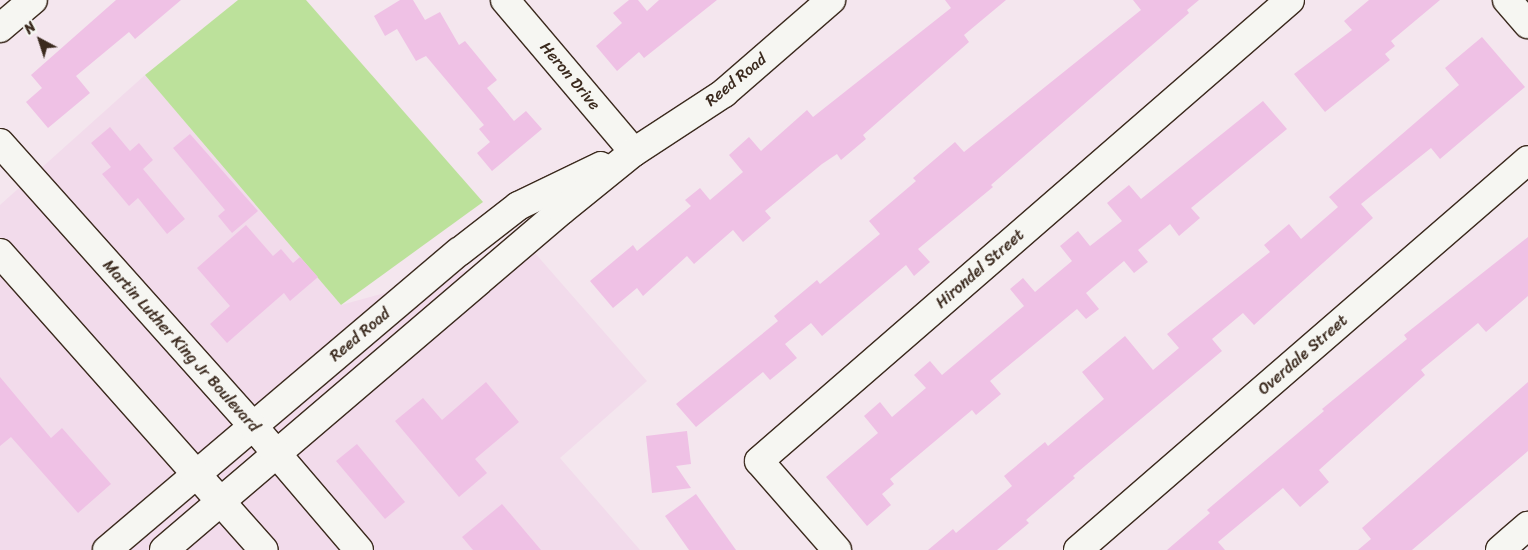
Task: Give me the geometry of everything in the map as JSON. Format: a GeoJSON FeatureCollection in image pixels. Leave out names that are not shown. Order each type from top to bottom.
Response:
{"type":"FeatureCollection","features":[{"type":"Feature","properties":{"kind":"street"},"geometry":{"type":"LineString","coordinates":[[0,28],[33,0]]}},
{"type":"Feature","properties":{"kind":"street","name":"Heron Drive"},"geometry":{"type":"LineString","coordinates":[[505,0],[634,152]]}},
{"type":"Feature","properties":{"kind":"street","name":"Reed Road"},"geometry":{"type":"LineString","coordinates":[[164,550],[276,453],[634,152],[724,93],[831,0]]}},
{"type":"Feature","properties":{"kind":"street","name":"Hirondel Street"},"geometry":{"type":"LineString","coordinates":[[836,550],[759,461],[1290,0]]}},
{"type":"Feature","properties":{"kind":"street"},"geometry":{"type":"LineString","coordinates":[[1507,0],[1528,24]]}},
{"type":"Feature","properties":{"kind":"street","name":"Martin Luther King Jr Boulevard"},"geometry":{"type":"LineString","coordinates":[[0,143],[253,426],[359,550]]}},
{"type":"Feature","properties":{"kind":"street","name":"Reed Road"},"geometry":{"type":"LineString","coordinates":[[107,550],[459,252],[518,206],[634,152]]}},
{"type":"Feature","properties":{"kind":"street","name":"Overdale Street"},"geometry":{"type":"LineString","coordinates":[[1078,550],[1528,160]]}},
{"type":"Feature","properties":{"kind":"street"},"geometry":{"type":"LineString","coordinates":[[0,253],[264,550]]}},
{"type":"Feature","properties":{"kind":"street"},"geometry":{"type":"LineString","coordinates":[[1500,550],[1528,526]]}},
{"type":"Feature","properties":{"kind":"shaded area"},"geometry":{"type":"Polygon","coordinates":[[[145,75],[341,305],[534,252],[647,381],[560,458],[640,550],[0,550],[0,205],[145,75]]]}},
{"type":"Feature","properties":{"kind":"green space"},"geometry":{"type":"Polygon","coordinates":[[[238,0],[306,0],[483,202],[341,305],[145,75],[238,0]]]}},
{"type":"Feature","properties":{"kind":"building"},"geometry":{"type":"Polygon","coordinates":[[[116,0],[181,0],[135,39],[129,32],[76,76],[90,93],[48,128],[26,102],[42,88],[31,75],[116,0]]]}},
{"type":"Feature","properties":{"kind":"building"},"geometry":{"type":"Polygon","coordinates":[[[400,0],[413,0],[425,20],[440,12],[459,45],[465,41],[497,80],[487,88],[514,121],[526,111],[542,129],[492,171],[477,153],[490,142],[479,129],[484,125],[426,56],[416,61],[397,29],[385,36],[374,16],[400,0]]]}},
{"type":"Feature","properties":{"kind":"building"},"geometry":{"type":"Polygon","coordinates":[[[629,0],[638,0],[647,11],[659,0],[717,0],[644,58],[639,52],[617,71],[596,46],[622,23],[613,13],[629,0]]]}},
{"type":"Feature","properties":{"kind":"building"},"geometry":{"type":"Polygon","coordinates":[[[945,0],[1006,0],[964,35],[969,42],[863,135],[866,139],[841,160],[837,154],[822,164],[765,211],[771,218],[743,242],[733,230],[694,264],[687,256],[643,296],[637,288],[613,308],[590,281],[633,245],[637,251],[691,206],[685,200],[700,188],[710,200],[743,172],[729,155],[749,137],[761,151],[807,110],[813,117],[951,8],[945,0]]]}},
{"type":"Feature","properties":{"kind":"building"},"geometry":{"type":"Polygon","coordinates":[[[1133,0],[1199,0],[1187,10],[1189,13],[991,185],[993,187],[918,249],[930,262],[914,276],[906,265],[822,336],[811,323],[785,344],[797,358],[770,380],[763,372],[696,427],[676,404],[778,321],[774,316],[817,280],[820,284],[880,234],[869,221],[916,181],[913,178],[955,142],[964,152],[1141,10],[1133,0]]]}},
{"type":"Feature","properties":{"kind":"building"},"geometry":{"type":"Polygon","coordinates":[[[1369,0],[1440,0],[1391,41],[1395,46],[1385,54],[1390,60],[1325,112],[1294,74],[1352,30],[1344,21],[1369,0]]]}},
{"type":"Feature","properties":{"kind":"building"},"geometry":{"type":"Polygon","coordinates":[[[1482,37],[1525,87],[1440,159],[1431,148],[1361,204],[1373,218],[1254,325],[1243,313],[1212,339],[1222,351],[1073,476],[1075,478],[1026,520],[1029,523],[997,550],[928,550],[953,529],[956,533],[1012,486],[1004,476],[1045,442],[1048,446],[1104,399],[1082,372],[1125,336],[1153,370],[1179,348],[1167,334],[1270,252],[1264,245],[1289,224],[1301,239],[1338,207],[1329,197],[1459,85],[1445,68],[1482,37]]]}},
{"type":"Feature","properties":{"kind":"building"},"geometry":{"type":"Polygon","coordinates":[[[1263,101],[1287,129],[1191,208],[1200,218],[1179,236],[1170,224],[1138,250],[1148,262],[1134,273],[1124,261],[1086,293],[1099,309],[1086,319],[1077,309],[990,381],[1001,394],[976,415],[972,410],[890,479],[894,484],[882,494],[891,505],[867,526],[826,477],[878,433],[864,416],[880,402],[892,417],[926,388],[914,375],[930,361],[942,375],[1024,306],[1010,289],[1023,278],[1035,292],[1072,261],[1060,246],[1078,231],[1090,246],[1122,221],[1107,203],[1129,185],[1141,199],[1263,101]]]}},
{"type":"Feature","properties":{"kind":"building"},"geometry":{"type":"Polygon","coordinates":[[[110,127],[130,151],[139,143],[153,160],[143,169],[185,219],[167,234],[138,198],[129,206],[102,174],[111,167],[91,143],[110,127]]]}},
{"type":"Feature","properties":{"kind":"building"},"geometry":{"type":"Polygon","coordinates":[[[190,134],[258,211],[232,233],[218,216],[225,210],[173,148],[190,134]]]}},
{"type":"Feature","properties":{"kind":"building"},"geometry":{"type":"Polygon","coordinates":[[[246,225],[273,256],[281,249],[293,263],[300,257],[318,277],[290,301],[284,293],[227,343],[210,324],[230,306],[197,268],[246,225]]]}},
{"type":"Feature","properties":{"kind":"building"},"geometry":{"type":"Polygon","coordinates":[[[1528,237],[1528,296],[1486,332],[1478,323],[1421,370],[1425,375],[1319,470],[1329,482],[1300,507],[1283,488],[1218,542],[1225,550],[1167,550],[1210,513],[1207,510],[1324,411],[1322,409],[1407,339],[1404,335],[1528,237]]]}},
{"type":"Feature","properties":{"kind":"building"},"geometry":{"type":"Polygon","coordinates":[[[0,377],[51,438],[62,428],[111,484],[78,513],[11,437],[0,446],[0,377]]]}},
{"type":"Feature","properties":{"kind":"building"},"geometry":{"type":"Polygon","coordinates":[[[486,382],[519,422],[475,459],[487,473],[459,497],[395,421],[423,398],[442,420],[486,382]]]}},
{"type":"Feature","properties":{"kind":"building"},"geometry":{"type":"Polygon","coordinates":[[[1528,382],[1528,451],[1412,550],[1358,550],[1371,539],[1362,528],[1528,382]]]}},
{"type":"Feature","properties":{"kind":"building"},"geometry":{"type":"Polygon","coordinates":[[[687,431],[691,464],[676,466],[691,488],[652,493],[646,436],[687,431]]]}},
{"type":"Feature","properties":{"kind":"building"},"geometry":{"type":"Polygon","coordinates":[[[357,444],[405,502],[385,519],[336,461],[357,444]]]}},
{"type":"Feature","properties":{"kind":"building"},"geometry":{"type":"Polygon","coordinates":[[[696,494],[736,550],[689,550],[665,516],[696,494]]]}},
{"type":"Feature","properties":{"kind":"building"},"geometry":{"type":"Polygon","coordinates":[[[502,504],[541,550],[473,550],[462,537],[502,504]]]}}]}
